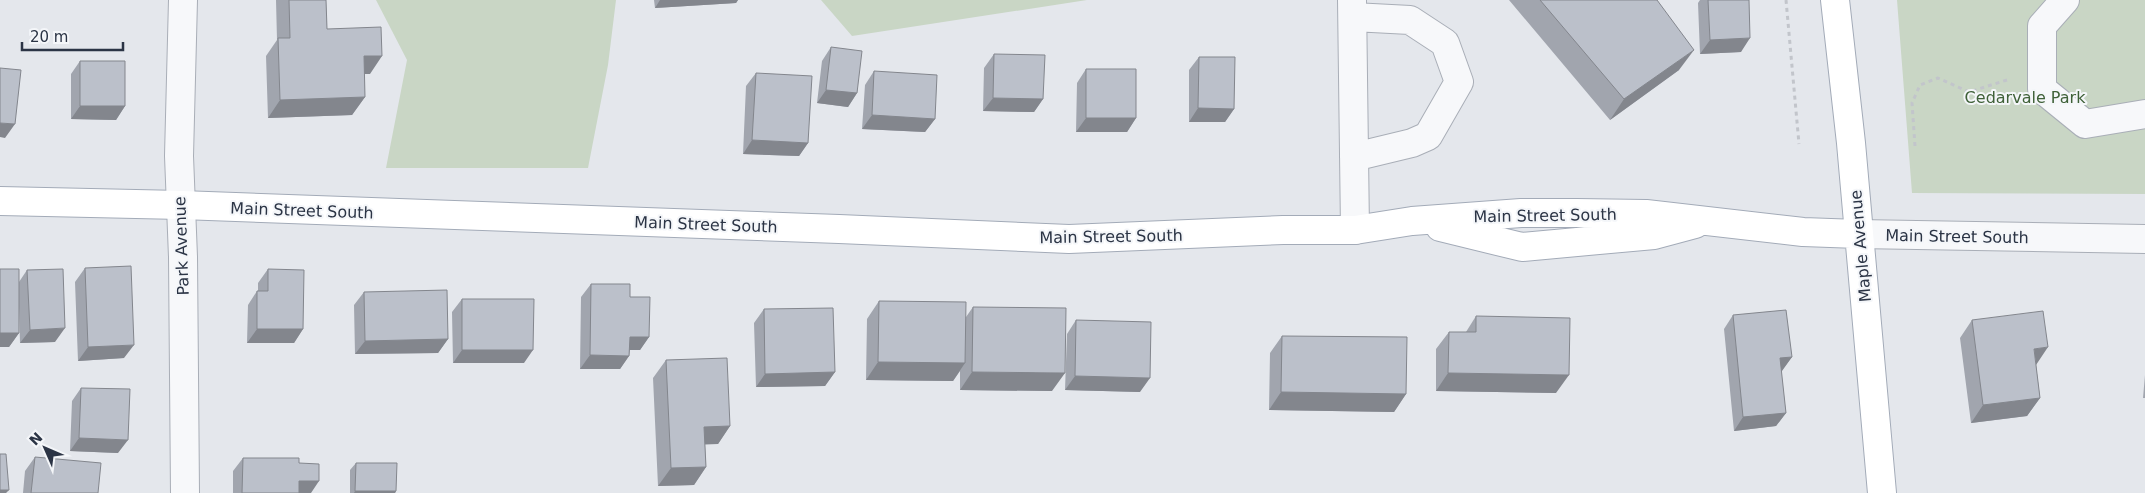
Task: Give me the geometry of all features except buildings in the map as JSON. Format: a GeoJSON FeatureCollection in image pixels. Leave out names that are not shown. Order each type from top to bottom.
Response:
{"type":"FeatureCollection","features":[{"type":"Feature","properties":{"kind":"main road","name":"Maple Avenue"},"geometry":{"type":"LineString","coordinates":[[1835,0],[1882,493]]}},
{"type":"Feature","properties":{"kind":"main road","name":"Main Street South"},"geometry":{"type":"LineString","coordinates":[[0,201],[181,205],[849,229],[1069,240],[1283,230],[1355,230],[1412,221],[1522,247],[1654,235],[1709,220],[1803,232],[1858,234]]}},
{"type":"Feature","properties":{"kind":"street","name":"Park Avenue"},"geometry":{"type":"LineString","coordinates":[[183,0],[179,156],[185,493]]}},
{"type":"Feature","properties":{"kind":"street"},"geometry":{"type":"LineString","coordinates":[[2064,0],[2042,26],[2042,89],[2086,124],[2145,114]]}},
{"type":"Feature","properties":{"kind":"street"},"geometry":{"type":"LineString","coordinates":[[1354,157],[1412,143],[1428,136],[1459,82],[1445,43],[1410,20],[1352,8],[1354,157],[1355,230]]}},
{"type":"Feature","properties":{"kind":"street","name":"Main Street South"},"geometry":{"type":"LineString","coordinates":[[1858,234],[2145,239]]}},
{"type":"Feature","properties":{"kind":"path"},"geometry":{"type":"LineString","coordinates":[[1786,0],[1799,144]]}},
{"type":"Feature","properties":{"kind":"path"},"geometry":{"type":"LineString","coordinates":[[1915,146],[1912,103],[1920,85],[1938,78],[1969,92],[2042,68]]}},
{"type":"Feature","properties":{"kind":"green space"},"geometry":{"type":"Polygon","coordinates":[[[376,0],[616,0],[608,65],[588,168],[386,168],[407,60],[376,0]]]}},
{"type":"Feature","properties":{"kind":"green space"},"geometry":{"type":"Polygon","coordinates":[[[821,0],[1087,0],[852,36],[821,0]]]}},
{"type":"Feature","properties":{"kind":"green space","name":"Cedarvale Park"},"geometry":{"type":"Polygon","coordinates":[[[1897,0],[2145,0],[2145,194],[1912,193],[1897,0]]]}}]}
